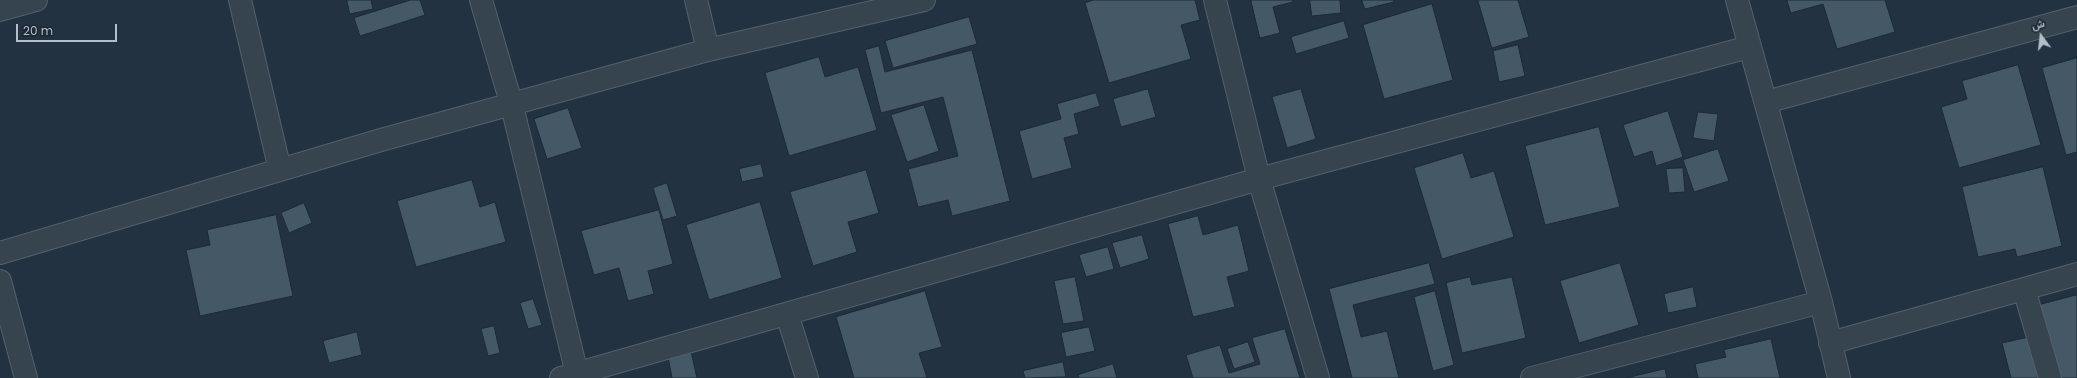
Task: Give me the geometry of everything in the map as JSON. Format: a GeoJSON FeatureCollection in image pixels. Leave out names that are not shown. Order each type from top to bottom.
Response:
{"type":"FeatureCollection","features":[{"type":"Feature","properties":{"kind":"street"},"geometry":{"type":"LineString","coordinates":[[0,10],[36,0]]}},
{"type":"Feature","properties":{"kind":"street"},"geometry":{"type":"LineString","coordinates":[[240,0],[280,170]]}},
{"type":"Feature","properties":{"kind":"street"},"geometry":{"type":"LineString","coordinates":[[481,0],[512,106],[572,377],[1259,179],[1749,47]]}},
{"type":"Feature","properties":{"kind":"street"},"geometry":{"type":"LineString","coordinates":[[696,0],[708,50]]}},
{"type":"Feature","properties":{"kind":"street"},"geometry":{"type":"LineString","coordinates":[[0,253],[381,140],[512,106],[708,50],[924,0]]}},
{"type":"Feature","properties":{"kind":"street"},"geometry":{"type":"LineString","coordinates":[[1215,0],[1259,179],[1318,378]]}},
{"type":"Feature","properties":{"kind":"street"},"geometry":{"type":"LineString","coordinates":[[1737,0],[1821,302],[1839,378]]}},
{"type":"Feature","properties":{"kind":"street"},"geometry":{"type":"LineString","coordinates":[[1766,102],[2077,17]]}},
{"type":"Feature","properties":{"kind":"street"},"geometry":{"type":"LineString","coordinates":[[1830,343],[2077,274]]}},
{"type":"Feature","properties":{"kind":"street"},"geometry":{"type":"LineString","coordinates":[[0,281],[26,378]]}},
{"type":"Feature","properties":{"kind":"street"},"geometry":{"type":"LineString","coordinates":[[2024,289],[2050,378]]}},
{"type":"Feature","properties":{"kind":"street"},"geometry":{"type":"LineString","coordinates":[[1532,378],[1821,302]]}},
{"type":"Feature","properties":{"kind":"street"},"geometry":{"type":"LineString","coordinates":[[787,314],[807,378]]}},
{"type":"Feature","properties":{"kind":"building"},"geometry":{"type":"Polygon","coordinates":[[[347,0],[371,0],[373,9],[350,14],[347,0]]]}},
{"type":"Feature","properties":{"kind":"building"},"geometry":{"type":"Polygon","coordinates":[[[411,0],[420,0],[425,15],[360,36],[354,18],[411,0]]]}},
{"type":"Feature","properties":{"kind":"building"},"geometry":{"type":"Polygon","coordinates":[[[1094,0],[1195,0],[1200,20],[1181,25],[1191,59],[1109,83],[1085,3],[1094,0]]]}},
{"type":"Feature","properties":{"kind":"building"},"geometry":{"type":"Polygon","coordinates":[[[1251,0],[1293,0],[1293,2],[1273,7],[1280,33],[1260,38],[1251,0]]]}},
{"type":"Feature","properties":{"kind":"building"},"geometry":{"type":"Polygon","coordinates":[[[1310,0],[1340,0],[1341,13],[1312,16],[1310,0]]]}},
{"type":"Feature","properties":{"kind":"building"},"geometry":{"type":"Polygon","coordinates":[[[1362,0],[1393,0],[1394,2],[1365,9],[1362,0]]]}},
{"type":"Feature","properties":{"kind":"building"},"geometry":{"type":"Polygon","coordinates":[[[1478,0],[1518,0],[1529,37],[1492,48],[1478,0]]]}},
{"type":"Feature","properties":{"kind":"building"},"geometry":{"type":"Polygon","coordinates":[[[1787,0],[1885,0],[1895,32],[1837,49],[1823,4],[1791,13],[1787,0]]]}},
{"type":"Feature","properties":{"kind":"building"},"geometry":{"type":"Polygon","coordinates":[[[1432,4],[1453,80],[1384,99],[1363,25],[1432,4]]]}},
{"type":"Feature","properties":{"kind":"building"},"geometry":{"type":"Polygon","coordinates":[[[969,17],[977,44],[893,68],[885,41],[969,17]]]}},
{"type":"Feature","properties":{"kind":"building"},"geometry":{"type":"Polygon","coordinates":[[[1344,21],[1349,38],[1296,54],[1291,37],[1344,21]]]}},
{"type":"Feature","properties":{"kind":"building"},"geometry":{"type":"Polygon","coordinates":[[[1518,45],[1525,76],[1499,82],[1493,51],[1518,45]]]}},
{"type":"Feature","properties":{"kind":"building"},"geometry":{"type":"Polygon","coordinates":[[[879,46],[885,72],[972,50],[1010,201],[952,216],[948,200],[918,207],[908,169],[958,156],[943,97],[881,113],[865,50],[879,46]]]}},
{"type":"Feature","properties":{"kind":"building"},"geometry":{"type":"Polygon","coordinates":[[[819,57],[825,77],[858,67],[877,130],[789,156],[765,73],[819,57]]]}},
{"type":"Feature","properties":{"kind":"building"},"geometry":{"type":"Polygon","coordinates":[[[2077,58],[2077,152],[2066,155],[2042,68],[2077,58]]]}},
{"type":"Feature","properties":{"kind":"building"},"geometry":{"type":"Polygon","coordinates":[[[2018,65],[2041,145],[1959,168],[1941,107],[1967,99],[1962,81],[2018,65]]]}},
{"type":"Feature","properties":{"kind":"building"},"geometry":{"type":"Polygon","coordinates":[[[1148,89],[1156,117],[1121,127],[1113,99],[1148,89]]]}},
{"type":"Feature","properties":{"kind":"building"},"geometry":{"type":"Polygon","coordinates":[[[1301,89],[1316,139],[1287,148],[1272,97],[1301,89]]]}},
{"type":"Feature","properties":{"kind":"building"},"geometry":{"type":"Polygon","coordinates":[[[1096,93],[1100,106],[1074,114],[1079,134],[1064,138],[1072,168],[1032,179],[1019,131],[1061,119],[1057,104],[1096,93]]]}},
{"type":"Feature","properties":{"kind":"building"},"geometry":{"type":"Polygon","coordinates":[[[924,105],[939,151],[907,162],[891,115],[924,105]]]}},
{"type":"Feature","properties":{"kind":"building"},"geometry":{"type":"Polygon","coordinates":[[[568,108],[582,148],[547,159],[534,119],[568,108]]]}},
{"type":"Feature","properties":{"kind":"building"},"geometry":{"type":"Polygon","coordinates":[[[1668,111],[1683,157],[1656,166],[1652,151],[1634,157],[1623,125],[1668,111]]]}},
{"type":"Feature","properties":{"kind":"building"},"geometry":{"type":"Polygon","coordinates":[[[1698,112],[1718,114],[1714,141],[1693,138],[1698,112]]]}},
{"type":"Feature","properties":{"kind":"building"},"geometry":{"type":"Polygon","coordinates":[[[1599,127],[1620,207],[1545,225],[1525,146],[1599,127]]]}},
{"type":"Feature","properties":{"kind":"building"},"geometry":{"type":"Polygon","coordinates":[[[1718,149],[1729,181],[1694,192],[1683,160],[1718,149]]]}},
{"type":"Feature","properties":{"kind":"building"},"geometry":{"type":"Polygon","coordinates":[[[1463,153],[1471,178],[1494,171],[1514,237],[1442,259],[1414,168],[1463,153]]]}},
{"type":"Feature","properties":{"kind":"building"},"geometry":{"type":"Polygon","coordinates":[[[761,164],[764,177],[742,182],[739,169],[761,164]]]}},
{"type":"Feature","properties":{"kind":"building"},"geometry":{"type":"Polygon","coordinates":[[[2043,167],[2062,246],[2017,257],[2015,249],[1978,257],[1962,187],[2043,167]]]}},
{"type":"Feature","properties":{"kind":"building"},"geometry":{"type":"Polygon","coordinates":[[[1683,168],[1685,192],[1669,193],[1666,169],[1683,168]]]}},
{"type":"Feature","properties":{"kind":"building"},"geometry":{"type":"Polygon","coordinates":[[[866,170],[879,213],[848,222],[857,252],[813,266],[790,192],[866,170]]]}},
{"type":"Feature","properties":{"kind":"building"},"geometry":{"type":"Polygon","coordinates":[[[472,180],[480,207],[495,202],[506,242],[416,267],[397,201],[472,180]]]}},
{"type":"Feature","properties":{"kind":"building"},"geometry":{"type":"Polygon","coordinates":[[[667,183],[677,216],[663,220],[653,188],[667,183]]]}},
{"type":"Feature","properties":{"kind":"building"},"geometry":{"type":"Polygon","coordinates":[[[760,202],[782,278],[709,300],[686,225],[760,202]]]}},
{"type":"Feature","properties":{"kind":"building"},"geometry":{"type":"Polygon","coordinates":[[[304,203],[312,223],[289,233],[281,213],[304,203]]]}},
{"type":"Feature","properties":{"kind":"building"},"geometry":{"type":"Polygon","coordinates":[[[659,210],[673,264],[648,271],[654,294],[628,301],[619,268],[594,275],[581,231],[659,210]]]}},
{"type":"Feature","properties":{"kind":"building"},"geometry":{"type":"Polygon","coordinates":[[[276,215],[293,296],[200,316],[186,250],[210,245],[207,230],[276,215]]]}},
{"type":"Feature","properties":{"kind":"building"},"geometry":{"type":"Polygon","coordinates":[[[1198,216],[1203,235],[1238,225],[1249,271],[1227,277],[1235,307],[1193,317],[1168,224],[1198,216]]]}},
{"type":"Feature","properties":{"kind":"building"},"geometry":{"type":"Polygon","coordinates":[[[1142,235],[1149,259],[1120,268],[1112,243],[1142,235]]]}},
{"type":"Feature","properties":{"kind":"building"},"geometry":{"type":"Polygon","coordinates":[[[1108,247],[1114,269],[1086,277],[1079,255],[1108,247]]]}},
{"type":"Feature","properties":{"kind":"building"},"geometry":{"type":"Polygon","coordinates":[[[1429,263],[1435,284],[1353,305],[1361,337],[1387,331],[1399,378],[1352,378],[1329,289],[1429,263]]]}},
{"type":"Feature","properties":{"kind":"building"},"geometry":{"type":"Polygon","coordinates":[[[1620,263],[1639,325],[1579,343],[1560,281],[1620,263]]]}},
{"type":"Feature","properties":{"kind":"building"},"geometry":{"type":"Polygon","coordinates":[[[1075,277],[1084,321],[1063,324],[1054,281],[1075,277]]]}},
{"type":"Feature","properties":{"kind":"building"},"geometry":{"type":"Polygon","coordinates":[[[1470,277],[1472,285],[1512,277],[1526,338],[1462,353],[1446,283],[1470,277]]]}},
{"type":"Feature","properties":{"kind":"building"},"geometry":{"type":"Polygon","coordinates":[[[1693,287],[1697,307],[1668,313],[1664,294],[1693,287]]]}},
{"type":"Feature","properties":{"kind":"building"},"geometry":{"type":"Polygon","coordinates":[[[925,291],[942,347],[919,353],[927,378],[854,378],[836,317],[925,291]]]}},
{"type":"Feature","properties":{"kind":"building"},"geometry":{"type":"Polygon","coordinates":[[[1435,291],[1454,365],[1433,371],[1414,297],[1435,291]]]}},
{"type":"Feature","properties":{"kind":"building"},"geometry":{"type":"Polygon","coordinates":[[[2077,295],[2077,378],[2011,378],[2002,343],[2046,333],[2039,305],[2077,295]]]}},
{"type":"Feature","properties":{"kind":"building"},"geometry":{"type":"Polygon","coordinates":[[[533,299],[542,325],[528,329],[520,303],[533,299]]]}},
{"type":"Feature","properties":{"kind":"building"},"geometry":{"type":"Polygon","coordinates":[[[494,326],[500,353],[488,356],[481,329],[494,326]]]}},
{"type":"Feature","properties":{"kind":"building"},"geometry":{"type":"Polygon","coordinates":[[[1089,327],[1095,351],[1066,357],[1061,333],[1089,327]]]}},
{"type":"Feature","properties":{"kind":"building"},"geometry":{"type":"Polygon","coordinates":[[[1285,329],[1300,378],[1193,378],[1186,355],[1220,345],[1229,373],[1260,364],[1252,338],[1285,329]]]}},
{"type":"Feature","properties":{"kind":"building"},"geometry":{"type":"Polygon","coordinates":[[[357,332],[362,355],[329,363],[323,341],[357,332]]]}},
{"type":"Feature","properties":{"kind":"building"},"geometry":{"type":"Polygon","coordinates":[[[1771,339],[1780,378],[1698,378],[1695,364],[1726,357],[1724,350],[1771,339]]]}},
{"type":"Feature","properties":{"kind":"building"},"geometry":{"type":"Polygon","coordinates":[[[1248,342],[1255,362],[1234,369],[1227,349],[1248,342]]]}},
{"type":"Feature","properties":{"kind":"building"},"geometry":{"type":"Polygon","coordinates":[[[691,351],[697,378],[672,378],[668,357],[691,351]]]}},
{"type":"Feature","properties":{"kind":"building"},"geometry":{"type":"Polygon","coordinates":[[[1063,362],[1066,377],[1025,378],[1023,371],[1063,362]]]}},
{"type":"Feature","properties":{"kind":"building"},"geometry":{"type":"Polygon","coordinates":[[[1113,364],[1117,378],[1079,378],[1078,375],[1113,364]]]}},
{"type":"Feature","properties":{"kind":"building"},"geometry":{"type":"Polygon","coordinates":[[[1665,369],[1667,378],[1626,378],[1665,369]]]}}]}
